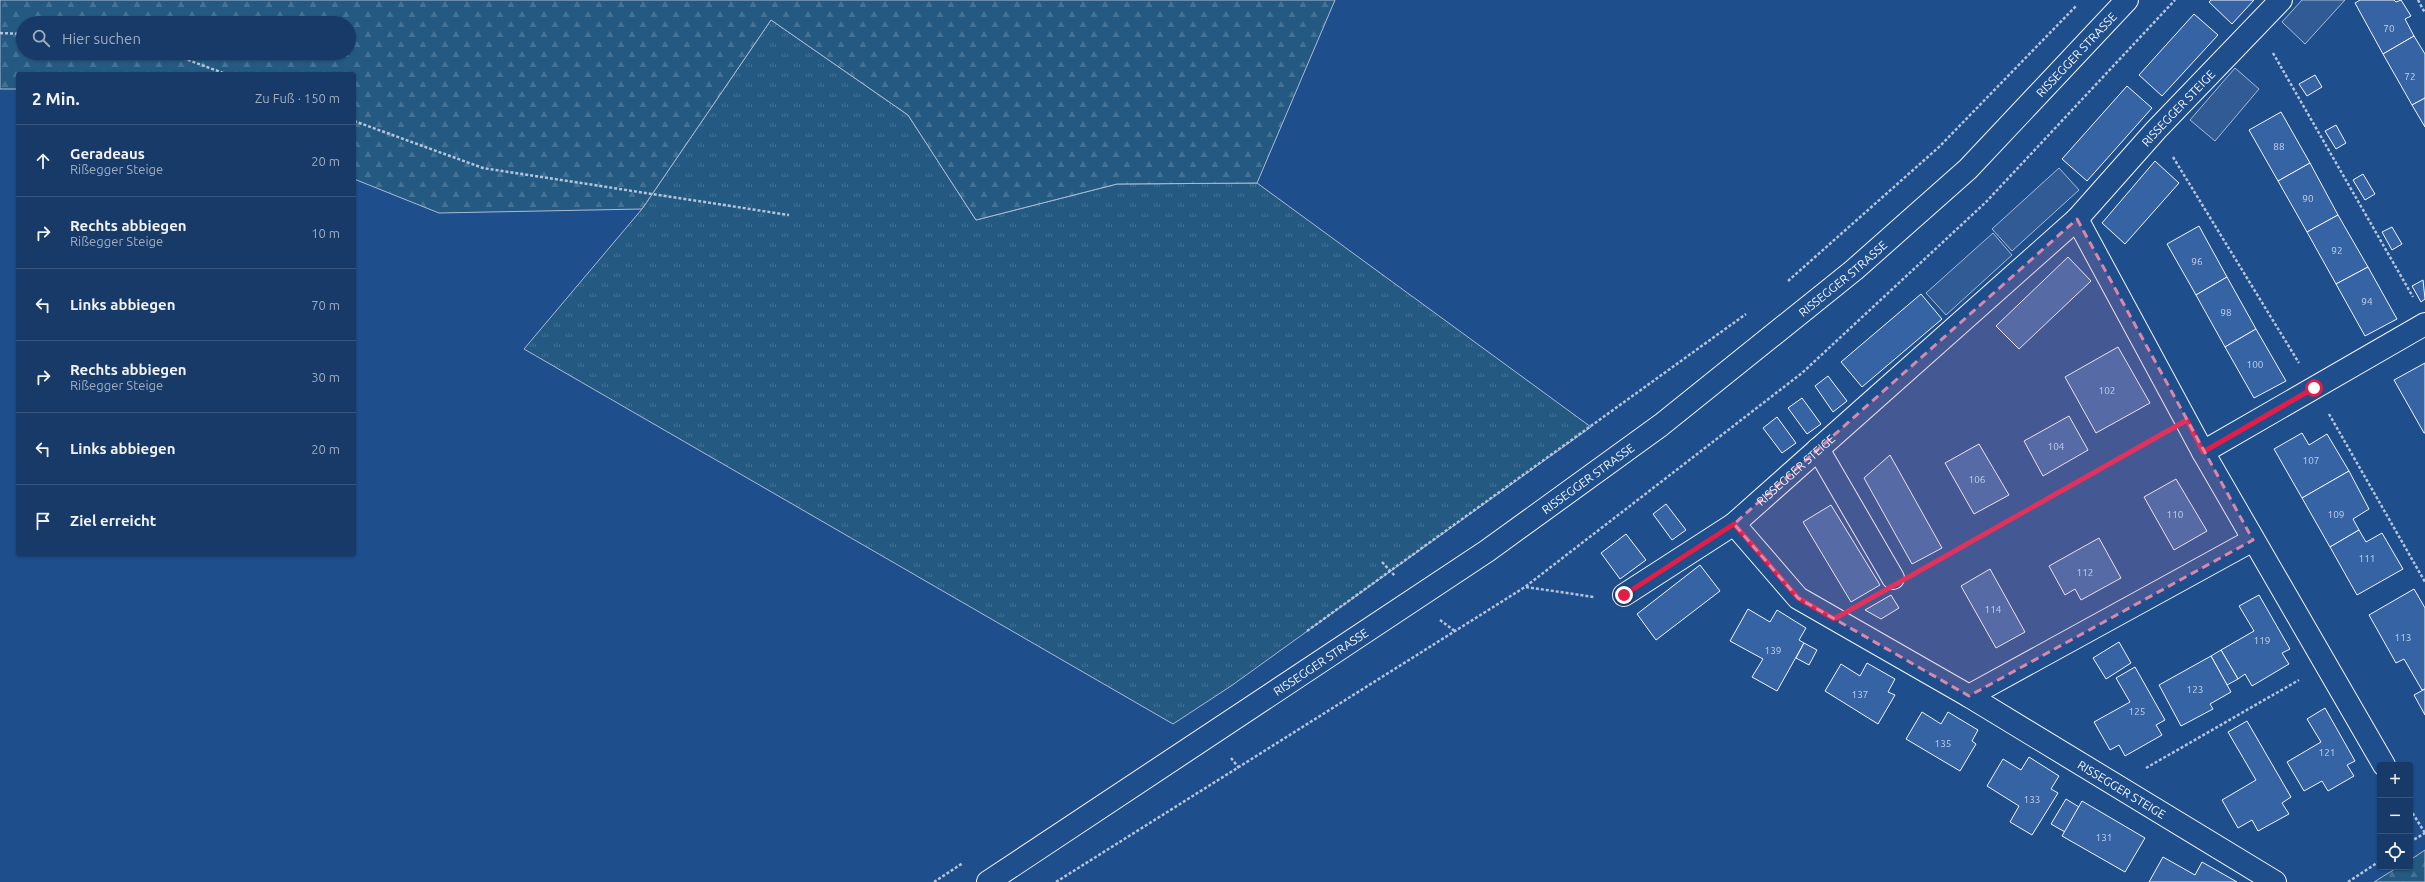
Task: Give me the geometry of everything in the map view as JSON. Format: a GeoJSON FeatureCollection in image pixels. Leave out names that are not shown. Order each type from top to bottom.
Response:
{"type":"FeatureCollection","features":[{"type":"Feature","properties":{"kind":"street","name":"RISSEGGER STRASSE"},"geometry":{"type":"LineString","coordinates":[[988,882],[1487,551],[1661,425],[1854,270],[1968,169],[2127,0]]}},
{"type":"Feature","properties":{"kind":"street","name":"RISSEGGER STEIGE"},"geometry":{"type":"LineString","coordinates":[[2275,882],[1968,696],[1798,598],[1734,524],[2077,219],[2156,130],[2281,0]]}},
{"type":"Feature","properties":{"kind":"street"},"geometry":{"type":"LineString","coordinates":[[2077,219],[2203,452],[2382,762]]}},
{"type":"Feature","properties":{"kind":"street"},"geometry":{"type":"LineString","coordinates":[[2203,452],[2425,324]]}},
{"type":"Feature","properties":{"kind":"street"},"geometry":{"type":"LineString","coordinates":[[1818,449],[1893,578]]}},
{"type":"Feature","properties":{"kind":"street"},"geometry":{"type":"LineString","coordinates":[[1624,595],[1734,524]]}},
{"type":"Feature","properties":{"kind":"street"},"geometry":{"type":"LineString","coordinates":[[1968,696],[2253,540]]}},
{"type":"Feature","properties":{"kind":"path"},"geometry":{"type":"LineString","coordinates":[[1785,284],[1939,147],[2082,0]]}},
{"type":"Feature","properties":{"kind":"path"},"geometry":{"type":"LineString","coordinates":[[2418,0],[2425,13]]}},
{"type":"Feature","properties":{"kind":"path"},"geometry":{"type":"LineString","coordinates":[[2257,25],[2417,304]]}},
{"type":"Feature","properties":{"kind":"path"},"geometry":{"type":"LineString","coordinates":[[0,33],[16,34]]}},
{"type":"Feature","properties":{"kind":"path"},"geometry":{"type":"LineString","coordinates":[[188,60],[221,72]]}},
{"type":"Feature","properties":{"kind":"path"},"geometry":{"type":"LineString","coordinates":[[356,122],[483,168],[789,214]]}},
{"type":"Feature","properties":{"kind":"path"},"geometry":{"type":"LineString","coordinates":[[2156,130],[2314,388],[2425,582]]}},
{"type":"Feature","properties":{"kind":"path"},"geometry":{"type":"LineString","coordinates":[[1301,636],[1748,313]]}},
{"type":"Feature","properties":{"kind":"path"},"geometry":{"type":"LineString","coordinates":[[1917,572],[2187,420]]}},
{"type":"Feature","properties":{"kind":"path"},"geometry":{"type":"LineString","coordinates":[[1525,587],[1604,598],[1624,595]]}},
{"type":"Feature","properties":{"kind":"path"},"geometry":{"type":"LineString","coordinates":[[2116,786],[2326,664]]}},
{"type":"Feature","properties":{"kind":"path"},"geometry":{"type":"LineString","coordinates":[[2413,814],[2425,832],[2413,840]]}},
{"type":"Feature","properties":{"kind":"path"},"geometry":{"type":"LineString","coordinates":[[934,882],[966,861]]}},
{"type":"Feature","properties":{"kind":"path"},"geometry":{"type":"LineString","coordinates":[[2348,882],[2377,864]]}},
{"type":"Feature","properties":{"kind":"highlighted area"},"geometry":{"type":"Polygon","coordinates":[[[2077,219],[2253,540],[1969,696],[1798,598],[1734,524],[2077,219]]]}},
{"type":"Feature","properties":{"kind":"green space"},"geometry":{"type":"Polygon","coordinates":[[[0,0],[1335,0],[1257,183],[1117,184],[976,220],[908,115],[771,20],[642,209],[439,213],[356,180],[356,72],[16,72],[16,89],[0,89],[0,0]]]}},
{"type":"Feature","properties":{"kind":"green space"},"geometry":{"type":"Polygon","coordinates":[[[771,20],[908,115],[976,220],[1117,184],[1257,183],[1591,427],[1231,686],[1173,724],[524,349],[642,209],[771,20]]]}},
{"type":"Feature","properties":{"kind":"green space"},"geometry":{"type":"Polygon","coordinates":[[[2425,850],[2425,882],[2374,882],[2393,870],[2413,870],[2413,858],[2425,850]]]}},
{"type":"Feature","properties":{"kind":"shaded area"},"geometry":{"type":"Polygon","coordinates":[[[2302,0],[2345,0],[2305,44],[2282,22],[2302,0]]]}},
{"type":"Feature","properties":{"kind":"shaded area"},"geometry":{"type":"Polygon","coordinates":[[[2235,68],[2259,89],[2215,141],[2190,120],[2235,68]]]}},
{"type":"Feature","properties":{"kind":"shaded area"},"geometry":{"type":"Polygon","coordinates":[[[2059,168],[2079,190],[2012,251],[1992,229],[2059,168]]]}},
{"type":"Feature","properties":{"kind":"shaded area"},"geometry":{"type":"Polygon","coordinates":[[[1993,233],[2012,255],[1946,315],[1926,293],[1993,233]]]}},
{"type":"Feature","properties":{"kind":"building"},"geometry":{"type":"Polygon","coordinates":[[[2211,0],[2254,0],[2232,24],[2209,2],[2211,0]]]}},
{"type":"Feature","properties":{"kind":"building"},"geometry":{"type":"Polygon","coordinates":[[[2360,0],[2394,0],[2396,2],[2401,0],[2411,16],[2405,19],[2414,36],[2383,54],[2355,3],[2360,0]]]}},
{"type":"Feature","properties":{"kind":"building"},"geometry":{"type":"Polygon","coordinates":[[[2194,14],[2218,35],[2162,96],[2139,75],[2194,14]]]}},
{"type":"Feature","properties":{"kind":"building"},"geometry":{"type":"Polygon","coordinates":[[[2414,36],[2425,54],[2425,98],[2412,105],[2383,54],[2414,36]]]}},
{"type":"Feature","properties":{"kind":"building"},"geometry":{"type":"Polygon","coordinates":[[[2315,75],[2322,87],[2307,96],[2299,84],[2315,75]]]}},
{"type":"Feature","properties":{"kind":"building"},"geometry":{"type":"Polygon","coordinates":[[[2127,86],[2152,108],[2087,181],[2062,159],[2127,86]]]}},
{"type":"Feature","properties":{"kind":"building"},"geometry":{"type":"Polygon","coordinates":[[[2425,98],[2425,127],[2412,105],[2425,98]]]}},
{"type":"Feature","properties":{"kind":"building"},"geometry":{"type":"Polygon","coordinates":[[[2281,112],[2310,163],[2278,181],[2249,130],[2281,112]]]}},
{"type":"Feature","properties":{"kind":"building"},"geometry":{"type":"Polygon","coordinates":[[[2336,125],[2346,143],[2336,149],[2325,131],[2336,125]]]}},
{"type":"Feature","properties":{"kind":"building"},"geometry":{"type":"Polygon","coordinates":[[[2155,161],[2179,183],[2125,244],[2102,223],[2155,161]]]}},
{"type":"Feature","properties":{"kind":"building"},"geometry":{"type":"Polygon","coordinates":[[[2310,163],[2338,215],[2307,232],[2278,181],[2310,163]]]}},
{"type":"Feature","properties":{"kind":"building"},"geometry":{"type":"Polygon","coordinates":[[[2363,174],[2375,194],[2365,200],[2353,180],[2363,174]]]}},
{"type":"Feature","properties":{"kind":"building"},"geometry":{"type":"Polygon","coordinates":[[[2338,215],[2368,267],[2336,284],[2307,232],[2338,215]]]}},
{"type":"Feature","properties":{"kind":"building"},"geometry":{"type":"Polygon","coordinates":[[[2199,226],[2227,277],[2196,295],[2167,244],[2199,226]]]}},
{"type":"Feature","properties":{"kind":"building"},"geometry":{"type":"Polygon","coordinates":[[[2392,227],[2402,244],[2392,250],[2382,232],[2392,227]]]}},
{"type":"Feature","properties":{"kind":"building"},"geometry":{"type":"Polygon","coordinates":[[[2068,257],[2091,281],[2019,349],[1996,326],[2068,257]]]}},
{"type":"Feature","properties":{"kind":"building"},"geometry":{"type":"Polygon","coordinates":[[[2368,267],[2397,319],[2365,336],[2336,284],[2368,267]]]}},
{"type":"Feature","properties":{"kind":"building"},"geometry":{"type":"Polygon","coordinates":[[[2227,277],[2256,329],[2225,347],[2196,295],[2227,277]]]}},
{"type":"Feature","properties":{"kind":"building"},"geometry":{"type":"Polygon","coordinates":[[[2423,280],[2425,299],[2421,302],[2412,286],[2423,280]]]}},
{"type":"Feature","properties":{"kind":"building"},"geometry":{"type":"Polygon","coordinates":[[[1921,294],[1942,319],[1862,387],[1841,362],[1921,294]]]}},
{"type":"Feature","properties":{"kind":"building"},"geometry":{"type":"Polygon","coordinates":[[[2256,329],[2286,381],[2254,398],[2225,347],[2256,329]]]}},
{"type":"Feature","properties":{"kind":"building"},"geometry":{"type":"Polygon","coordinates":[[[2118,347],[2150,403],[2096,433],[2065,377],[2118,347]]]}},
{"type":"Feature","properties":{"kind":"building"},"geometry":{"type":"Polygon","coordinates":[[[2425,363],[2425,433],[2424,433],[2394,380],[2425,363]]]}},
{"type":"Feature","properties":{"kind":"building"},"geometry":{"type":"Polygon","coordinates":[[[1828,376],[1847,401],[1833,412],[1815,386],[1828,376]]]}},
{"type":"Feature","properties":{"kind":"building"},"geometry":{"type":"Polygon","coordinates":[[[1802,398],[1821,424],[1807,434],[1788,408],[1802,398]]]}},
{"type":"Feature","properties":{"kind":"building"},"geometry":{"type":"Polygon","coordinates":[[[2069,416],[2088,450],[2043,476],[2024,441],[2069,416]]]}},
{"type":"Feature","properties":{"kind":"building"},"geometry":{"type":"Polygon","coordinates":[[[1777,417],[1796,443],[1782,453],[1763,428],[1777,417]]]}},
{"type":"Feature","properties":{"kind":"building"},"geometry":{"type":"Polygon","coordinates":[[[2302,433],[2309,445],[2327,434],[2349,471],[2302,498],[2274,449],[2302,433]]]}},
{"type":"Feature","properties":{"kind":"building"},"geometry":{"type":"Polygon","coordinates":[[[1979,444],[2009,495],[1974,514],[1945,463],[1979,444]]]}},
{"type":"Feature","properties":{"kind":"building"},"geometry":{"type":"Polygon","coordinates":[[[1890,455],[1942,548],[1912,564],[1864,478],[1890,455]]]}},
{"type":"Feature","properties":{"kind":"building"},"geometry":{"type":"Polygon","coordinates":[[[2349,471],[2369,509],[2353,519],[2359,530],[2330,547],[2302,498],[2349,471]]]}},
{"type":"Feature","properties":{"kind":"building"},"geometry":{"type":"Polygon","coordinates":[[[2176,479],[2207,531],[2174,550],[2144,497],[2176,479]]]}},
{"type":"Feature","properties":{"kind":"building"},"geometry":{"type":"Polygon","coordinates":[[[1666,504],[1686,530],[1672,540],[1653,514],[1666,504]]]}},
{"type":"Feature","properties":{"kind":"building"},"geometry":{"type":"Polygon","coordinates":[[[1831,505],[1880,585],[1851,602],[1803,522],[1831,505]]]}},
{"type":"Feature","properties":{"kind":"building"},"geometry":{"type":"Polygon","coordinates":[[[2359,530],[2366,542],[2382,533],[2403,569],[2357,595],[2330,547],[2359,530]]]}},
{"type":"Feature","properties":{"kind":"building"},"geometry":{"type":"Polygon","coordinates":[[[1626,534],[1646,560],[1620,579],[1601,553],[1626,534]]]}},
{"type":"Feature","properties":{"kind":"building"},"geometry":{"type":"Polygon","coordinates":[[[2099,538],[2121,578],[2081,600],[2075,589],[2065,595],[2049,566],[2099,538]]]}},
{"type":"Feature","properties":{"kind":"building"},"geometry":{"type":"Polygon","coordinates":[[[1700,565],[1720,591],[1656,640],[1637,614],[1700,565]]]}},
{"type":"Feature","properties":{"kind":"building"},"geometry":{"type":"Polygon","coordinates":[[[1990,569],[2025,632],[1996,648],[1961,586],[1990,569]]]}},
{"type":"Feature","properties":{"kind":"building"},"geometry":{"type":"Polygon","coordinates":[[[2414,589],[2425,608],[2425,689],[2422,690],[2404,659],[2396,663],[2369,615],[2414,589]]]}},
{"type":"Feature","properties":{"kind":"building"},"geometry":{"type":"Polygon","coordinates":[[[1891,595],[1899,608],[1881,619],[1865,610],[1891,595]]]}},
{"type":"Feature","properties":{"kind":"building"},"geometry":{"type":"Polygon","coordinates":[[[2259,595],[2290,649],[2282,653],[2289,664],[2252,686],[2245,674],[2238,679],[2221,650],[2254,631],[2239,606],[2259,595]]]}},
{"type":"Feature","properties":{"kind":"building"},"geometry":{"type":"Polygon","coordinates":[[[1748,609],[1770,622],[1777,610],[1806,628],[1799,640],[1804,643],[1777,691],[1752,677],[1763,659],[1730,641],[1748,609]]]}},
{"type":"Feature","properties":{"kind":"building"},"geometry":{"type":"Polygon","coordinates":[[[2119,642],[2131,663],[2106,679],[2093,658],[2119,642]]]}},
{"type":"Feature","properties":{"kind":"building"},"geometry":{"type":"Polygon","coordinates":[[[1804,643],[1817,650],[1809,665],[1796,658],[1804,643]]]}},
{"type":"Feature","properties":{"kind":"building"},"geometry":{"type":"Polygon","coordinates":[[[2221,650],[2238,679],[2227,685],[2211,656],[2221,650]]]}},
{"type":"Feature","properties":{"kind":"building"},"geometry":{"type":"Polygon","coordinates":[[[2211,656],[2231,692],[2210,704],[2213,709],[2181,726],[2159,685],[2211,656]]]}},
{"type":"Feature","properties":{"kind":"building"},"geometry":{"type":"Polygon","coordinates":[[[1867,663],[1895,679],[1888,692],[1895,695],[1878,724],[1825,691],[1841,664],[1860,676],[1867,663]]]}},
{"type":"Feature","properties":{"kind":"building"},"geometry":{"type":"Polygon","coordinates":[[[2135,667],[2165,720],[2156,725],[2162,735],[2125,756],[2119,745],[2110,750],[2094,722],[2130,702],[2116,678],[2135,667]]]}},
{"type":"Feature","properties":{"kind":"building"},"geometry":{"type":"Polygon","coordinates":[[[2425,689],[2425,715],[2414,695],[2425,689]]]}},
{"type":"Feature","properties":{"kind":"building"},"geometry":{"type":"Polygon","coordinates":[[[2325,708],[2355,761],[2347,765],[2354,776],[2328,791],[2322,781],[2304,791],[2287,762],[2321,742],[2307,719],[2325,708]]]}},
{"type":"Feature","properties":{"kind":"building"},"geometry":{"type":"Polygon","coordinates":[[[1922,712],[1941,724],[1948,712],[1978,730],[1972,741],[1976,744],[1960,771],[1906,739],[1922,712]]]}},
{"type":"Feature","properties":{"kind":"building"},"geometry":{"type":"Polygon","coordinates":[[[2247,721],[2291,797],[2282,803],[2289,814],[2258,831],[2252,820],[2238,828],[2222,800],[2256,780],[2228,732],[2247,721]]]}},
{"type":"Feature","properties":{"kind":"building"},"geometry":{"type":"Polygon","coordinates":[[[2029,757],[2059,776],[2051,789],[2058,793],[2032,835],[2010,822],[2019,806],[1987,786],[2003,759],[2021,770],[2029,757]]]}},
{"type":"Feature","properties":{"kind":"building"},"geometry":{"type":"Polygon","coordinates":[[[2066,799],[2079,807],[2065,832],[2051,824],[2066,799]]]}},
{"type":"Feature","properties":{"kind":"building"},"geometry":{"type":"Polygon","coordinates":[[[2082,801],[2145,838],[2125,872],[2062,836],[2082,801]]]}},
{"type":"Feature","properties":{"kind":"building"},"geometry":{"type":"Polygon","coordinates":[[[2163,857],[2195,875],[2202,862],[2237,882],[2149,882],[2163,857]]]}},
{"type":"Feature","properties":{"kind":"route"},"geometry":{"type":"LineString","coordinates":[[1624,595],[1734,524],[1798,598],[1834,619],[2187,420],[2203,452],[2314,388]]}}]}
